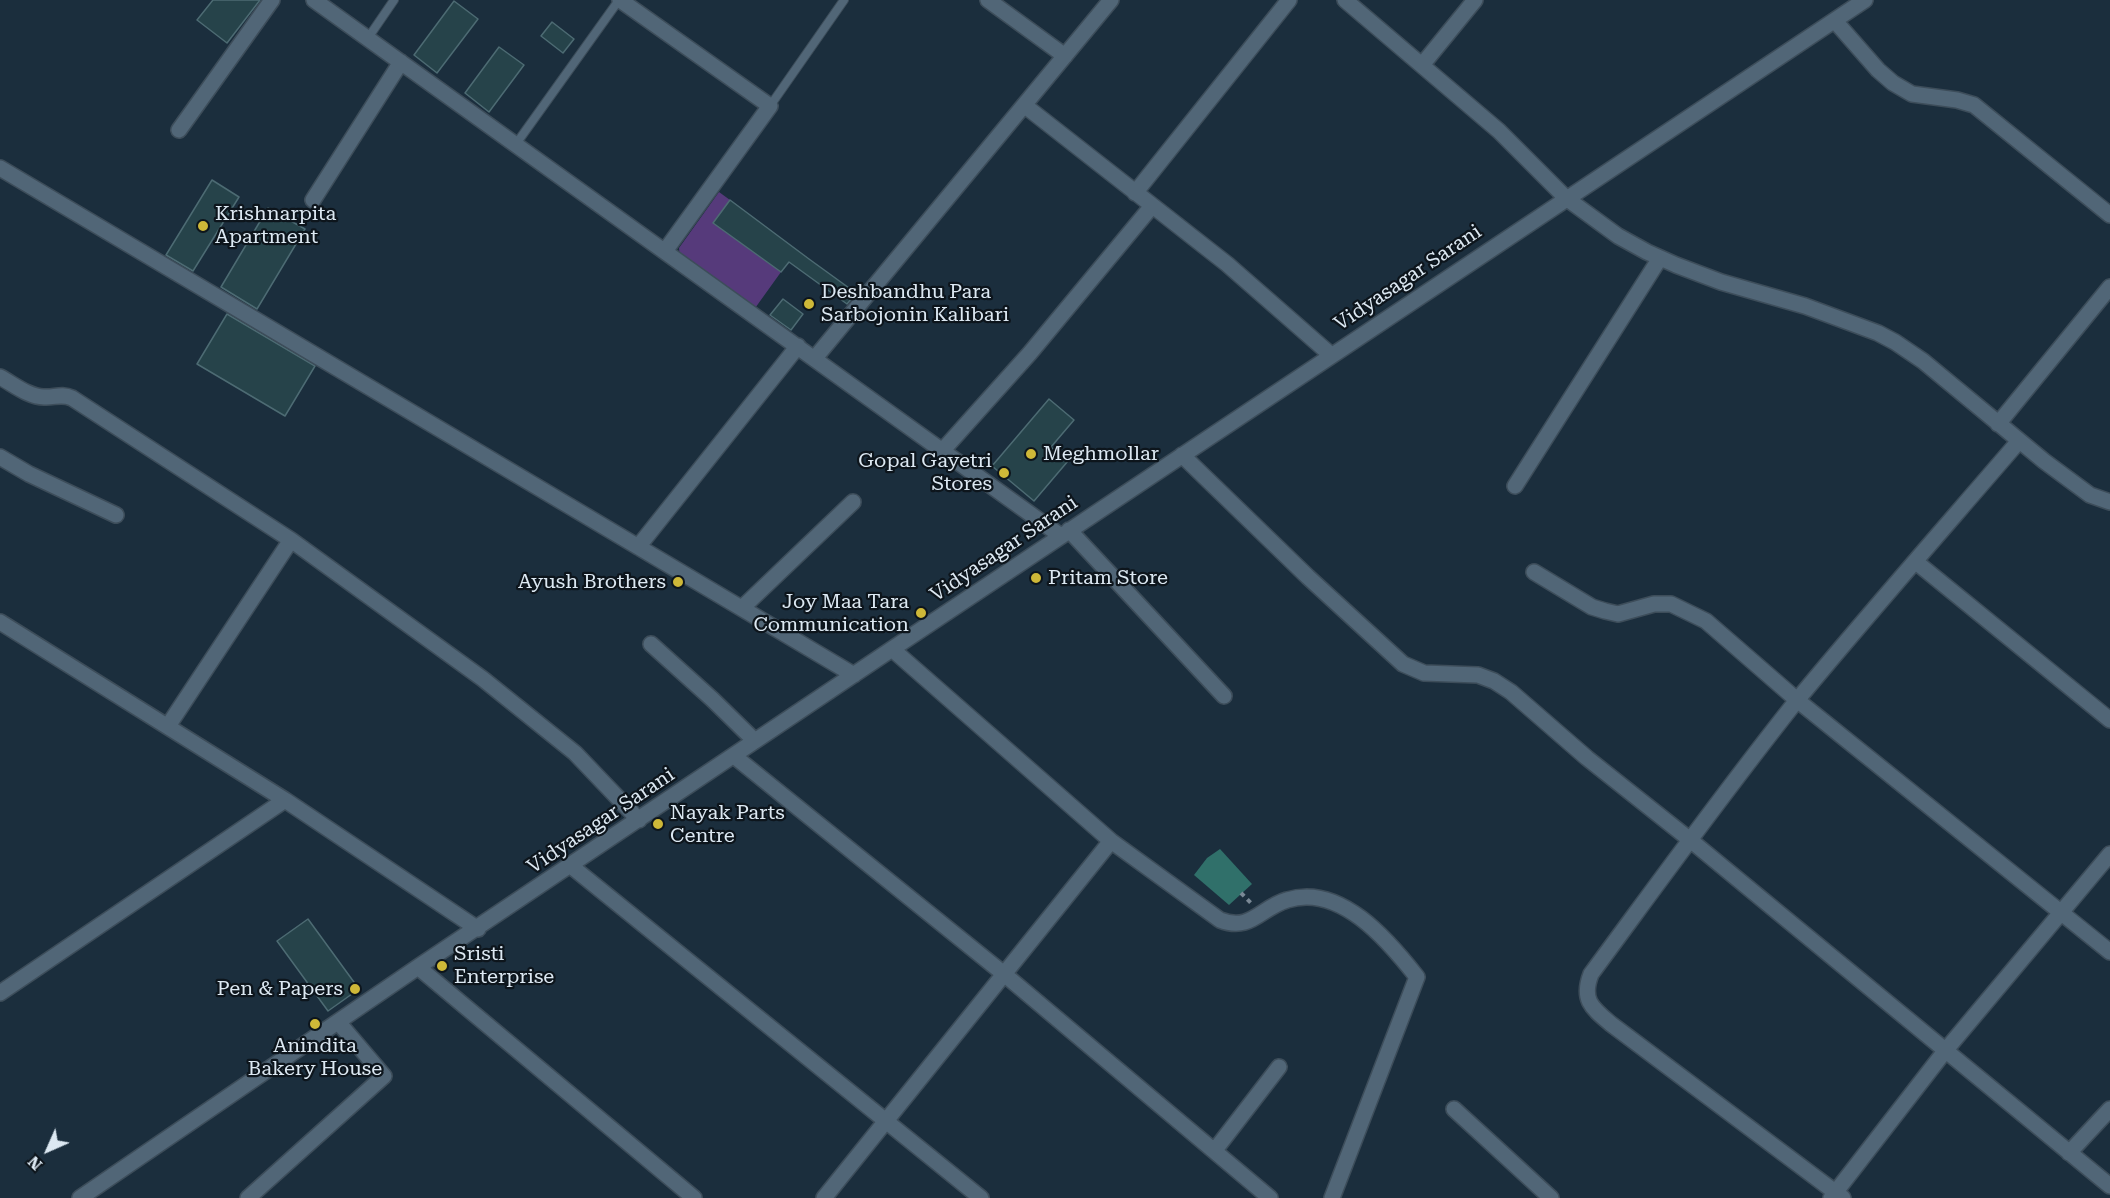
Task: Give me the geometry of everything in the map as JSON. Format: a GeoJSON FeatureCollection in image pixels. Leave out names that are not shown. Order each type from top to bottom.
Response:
{"type":"FeatureCollection","features":[{"type":"Feature","properties":{"kind":"street"},"geometry":{"type":"LineString","coordinates":[[180,130],[272,0]]}},
{"type":"Feature","properties":{"kind":"street"},"geometry":{"type":"LineString","coordinates":[[314,0],[943,450],[1065,533],[1224,696]]}},
{"type":"Feature","properties":{"kind":"street"},"geometry":{"type":"LineString","coordinates":[[620,0],[770,106],[665,250]]}},
{"type":"Feature","properties":{"kind":"street"},"geometry":{"type":"LineString","coordinates":[[988,0],[1065,56]]}},
{"type":"Feature","properties":{"kind":"street"},"geometry":{"type":"LineString","coordinates":[[815,358],[1111,0]]}},
{"type":"Feature","properties":{"kind":"street"},"geometry":{"type":"LineString","coordinates":[[1135,193],[1289,0]]}},
{"type":"Feature","properties":{"kind":"street"},"geometry":{"type":"LineString","coordinates":[[1345,0],[1499,131],[1566,198],[1618,236],[1660,258],[1721,282],[1805,306],[1878,333],[1895,342],[1923,361],[2019,441],[2090,495],[2110,502]]}},
{"type":"Feature","properties":{"kind":"street"},"geometry":{"type":"LineString","coordinates":[[1422,65],[1475,0]]}},
{"type":"Feature","properties":{"kind":"street","name":"Vidyasagar Sarani"},"geometry":{"type":"LineString","coordinates":[[80,1198],[418,967],[1865,0]]}},
{"type":"Feature","properties":{"kind":"street"},"geometry":{"type":"LineString","coordinates":[[1835,21],[1893,84],[1912,94],[1957,100],[1974,105],[2110,215]]}},
{"type":"Feature","properties":{"kind":"street"},"geometry":{"type":"LineString","coordinates":[[314,201],[401,62]]}},
{"type":"Feature","properties":{"kind":"street"},"geometry":{"type":"LineString","coordinates":[[1024,105],[1227,264],[1331,355]]}},
{"type":"Feature","properties":{"kind":"street"},"geometry":{"type":"LineString","coordinates":[[0,168],[854,675]]}},
{"type":"Feature","properties":{"kind":"street"},"geometry":{"type":"LineString","coordinates":[[943,450],[1030,353],[1152,206]]}},
{"type":"Feature","properties":{"kind":"street"},"geometry":{"type":"LineString","coordinates":[[1515,486],[1660,258]]}},
{"type":"Feature","properties":{"kind":"street"},"geometry":{"type":"LineString","coordinates":[[1998,424],[2110,287]]}},
{"type":"Feature","properties":{"kind":"street"},"geometry":{"type":"LineString","coordinates":[[638,547],[798,346]]}},
{"type":"Feature","properties":{"kind":"street"},"geometry":{"type":"LineString","coordinates":[[0,377],[34,396],[63,395],[72,398],[291,540],[520,708],[575,753],[639,820]]}},
{"type":"Feature","properties":{"kind":"street"},"geometry":{"type":"LineString","coordinates":[[2019,441],[1797,700],[1689,839],[1591,974],[1586,987],[1588,1001],[1594,1010],[1611,1024],[1836,1196],[1945,1051],[2110,854]]}},
{"type":"Feature","properties":{"kind":"street"},"geometry":{"type":"LineString","coordinates":[[1182,455],[1308,577],[1403,664],[1424,673],[1478,675],[1494,681],[1511,692],[1587,758],[1689,839],[2110,1186]]}},
{"type":"Feature","properties":{"kind":"street"},"geometry":{"type":"LineString","coordinates":[[0,457],[29,474],[116,515]]}},
{"type":"Feature","properties":{"kind":"street"},"geometry":{"type":"LineString","coordinates":[[742,608],[853,502]]}},
{"type":"Feature","properties":{"kind":"street"},"geometry":{"type":"LineString","coordinates":[[168,726],[291,540]]}},
{"type":"Feature","properties":{"kind":"street"},"geometry":{"type":"LineString","coordinates":[[1916,562],[2110,720]]}},
{"type":"Feature","properties":{"kind":"street"},"geometry":{"type":"LineString","coordinates":[[1534,572],[1592,607],[1605,611],[1618,614],[1654,604],[1671,604],[1706,621],[1797,700],[2110,952]]}},
{"type":"Feature","properties":{"kind":"street"},"geometry":{"type":"LineString","coordinates":[[0,622],[285,800],[478,929]]}},
{"type":"Feature","properties":{"kind":"street"},"geometry":{"type":"LineString","coordinates":[[651,644],[755,741]]}},
{"type":"Feature","properties":{"kind":"street"},"geometry":{"type":"LineString","coordinates":[[892,649],[1111,841],[1220,920],[1238,924],[1287,899],[1310,897],[1330,899],[1352,911],[1399,953],[1417,977],[1332,1198]]}},
{"type":"Feature","properties":{"kind":"street"},"geometry":{"type":"LineString","coordinates":[[734,756],[1004,974],[1270,1198]]}},
{"type":"Feature","properties":{"kind":"street"},"geometry":{"type":"LineString","coordinates":[[0,993],[285,800]]}},
{"type":"Feature","properties":{"kind":"street"},"geometry":{"type":"LineString","coordinates":[[824,1198],[1111,841]]}},
{"type":"Feature","properties":{"kind":"street"},"geometry":{"type":"LineString","coordinates":[[571,866],[981,1198]]}},
{"type":"Feature","properties":{"kind":"street"},"geometry":{"type":"LineString","coordinates":[[418,967],[694,1198]]}},
{"type":"Feature","properties":{"kind":"street"},"geometry":{"type":"LineString","coordinates":[[248,1198],[384,1076],[339,1023]]}},
{"type":"Feature","properties":{"kind":"street"},"geometry":{"type":"LineString","coordinates":[[1215,1150],[1279,1066]]}},
{"type":"Feature","properties":{"kind":"street"},"geometry":{"type":"LineString","coordinates":[[1454,1109],[1551,1198]]}},
{"type":"Feature","properties":{"kind":"street"},"geometry":{"type":"LineString","coordinates":[[2069,1153],[2110,1109]]}},
{"type":"Feature","properties":{"kind":"lane"},"geometry":{"type":"LineString","coordinates":[[368,38],[394,0]]}},
{"type":"Feature","properties":{"kind":"lane"},"geometry":{"type":"LineString","coordinates":[[516,144],[620,0]]}},
{"type":"Feature","properties":{"kind":"lane"},"geometry":{"type":"LineString","coordinates":[[770,106],[844,0]]}},
{"type":"Feature","properties":{"kind":"path"},"geometry":{"type":"LineString","coordinates":[[1241,893],[1246,898]]}},
{"type":"Feature","properties":{"kind":"shaded area"},"geometry":{"type":"Polygon","coordinates":[[[719,192],[730,200],[714,223],[781,272],[753,311],[680,259],[679,248],[719,192]]]}},
{"type":"Feature","properties":{"kind":"shaded area"},"geometry":{"type":"Polygon","coordinates":[[[1220,849],[1252,884],[1229,905],[1194,875],[1207,858],[1220,849]]]}},
{"type":"Feature","properties":{"kind":"building"},"geometry":{"type":"Polygon","coordinates":[[[213,0],[260,0],[227,43],[197,20],[213,0]]]}},
{"type":"Feature","properties":{"kind":"building"},"geometry":{"type":"Polygon","coordinates":[[[454,1],[478,19],[437,73],[414,55],[454,1]]]}},
{"type":"Feature","properties":{"kind":"building"},"geometry":{"type":"Polygon","coordinates":[[[552,22],[574,39],[563,53],[541,36],[552,22]]]}},
{"type":"Feature","properties":{"kind":"building"},"geometry":{"type":"Polygon","coordinates":[[[499,47],[524,65],[489,112],[465,93],[499,47]]]}},
{"type":"Feature","properties":{"kind":"building","name":"Krishnarpita Apartment"},"geometry":{"type":"Polygon","coordinates":[[[212,180],[239,197],[193,271],[166,255],[212,180]]]}},
{"type":"Feature","properties":{"kind":"building"},"geometry":{"type":"Polygon","coordinates":[[[730,200],[856,293],[847,304],[789,262],[781,272],[713,223],[730,200]]]}},
{"type":"Feature","properties":{"kind":"building"},"geometry":{"type":"Polygon","coordinates":[[[268,208],[305,229],[257,309],[221,287],[268,208]]]}},
{"type":"Feature","properties":{"kind":"building"},"geometry":{"type":"Polygon","coordinates":[[[783,299],[803,314],[791,330],[770,315],[783,299]]]}},
{"type":"Feature","properties":{"kind":"building"},"geometry":{"type":"Polygon","coordinates":[[[227,314],[315,366],[285,416],[197,364],[227,314]]]}},
{"type":"Feature","properties":{"kind":"building","name":"Meghmollar"},"geometry":{"type":"Polygon","coordinates":[[[1049,399],[1074,420],[1051,447],[1068,461],[1034,501],[992,466],[1049,399]]]}},
{"type":"Feature","properties":{"kind":"building"},"geometry":{"type":"Polygon","coordinates":[[[308,919],[359,989],[328,1011],[277,941],[308,919]]]}},
{"type":"Feature","properties":{"kind":"place","name":"Krishnarpita Apartment"},"geometry":{"type":"Point","coordinates":[203,226]}},
{"type":"Feature","properties":{"kind":"place","name":"Deshbandhu Para Sarbojonin Kalibari"},"geometry":{"type":"Point","coordinates":[809,304]}},
{"type":"Feature","properties":{"kind":"place","name":"Meghmollar"},"geometry":{"type":"Point","coordinates":[1031,454]}},
{"type":"Feature","properties":{"kind":"place","name":"Gopal Gayetri Stores"},"geometry":{"type":"Point","coordinates":[1004,473]}},
{"type":"Feature","properties":{"kind":"place","name":"Pritam Store"},"geometry":{"type":"Point","coordinates":[1036,578]}},
{"type":"Feature","properties":{"kind":"place","name":"Ayush Brothers"},"geometry":{"type":"Point","coordinates":[678,582]}},
{"type":"Feature","properties":{"kind":"place","name":"Joy Maa Tara Communication"},"geometry":{"type":"Point","coordinates":[921,613]}},
{"type":"Feature","properties":{"kind":"place","name":"Nayak Parts Centre"},"geometry":{"type":"Point","coordinates":[658,824]}},
{"type":"Feature","properties":{"kind":"place","name":"Sristi Enterprise"},"geometry":{"type":"Point","coordinates":[442,966]}},
{"type":"Feature","properties":{"kind":"place","name":"Pen & Papers"},"geometry":{"type":"Point","coordinates":[355,989]}},
{"type":"Feature","properties":{"kind":"place","name":"Anindita Bakery House"},"geometry":{"type":"Point","coordinates":[315,1024]}}]}
